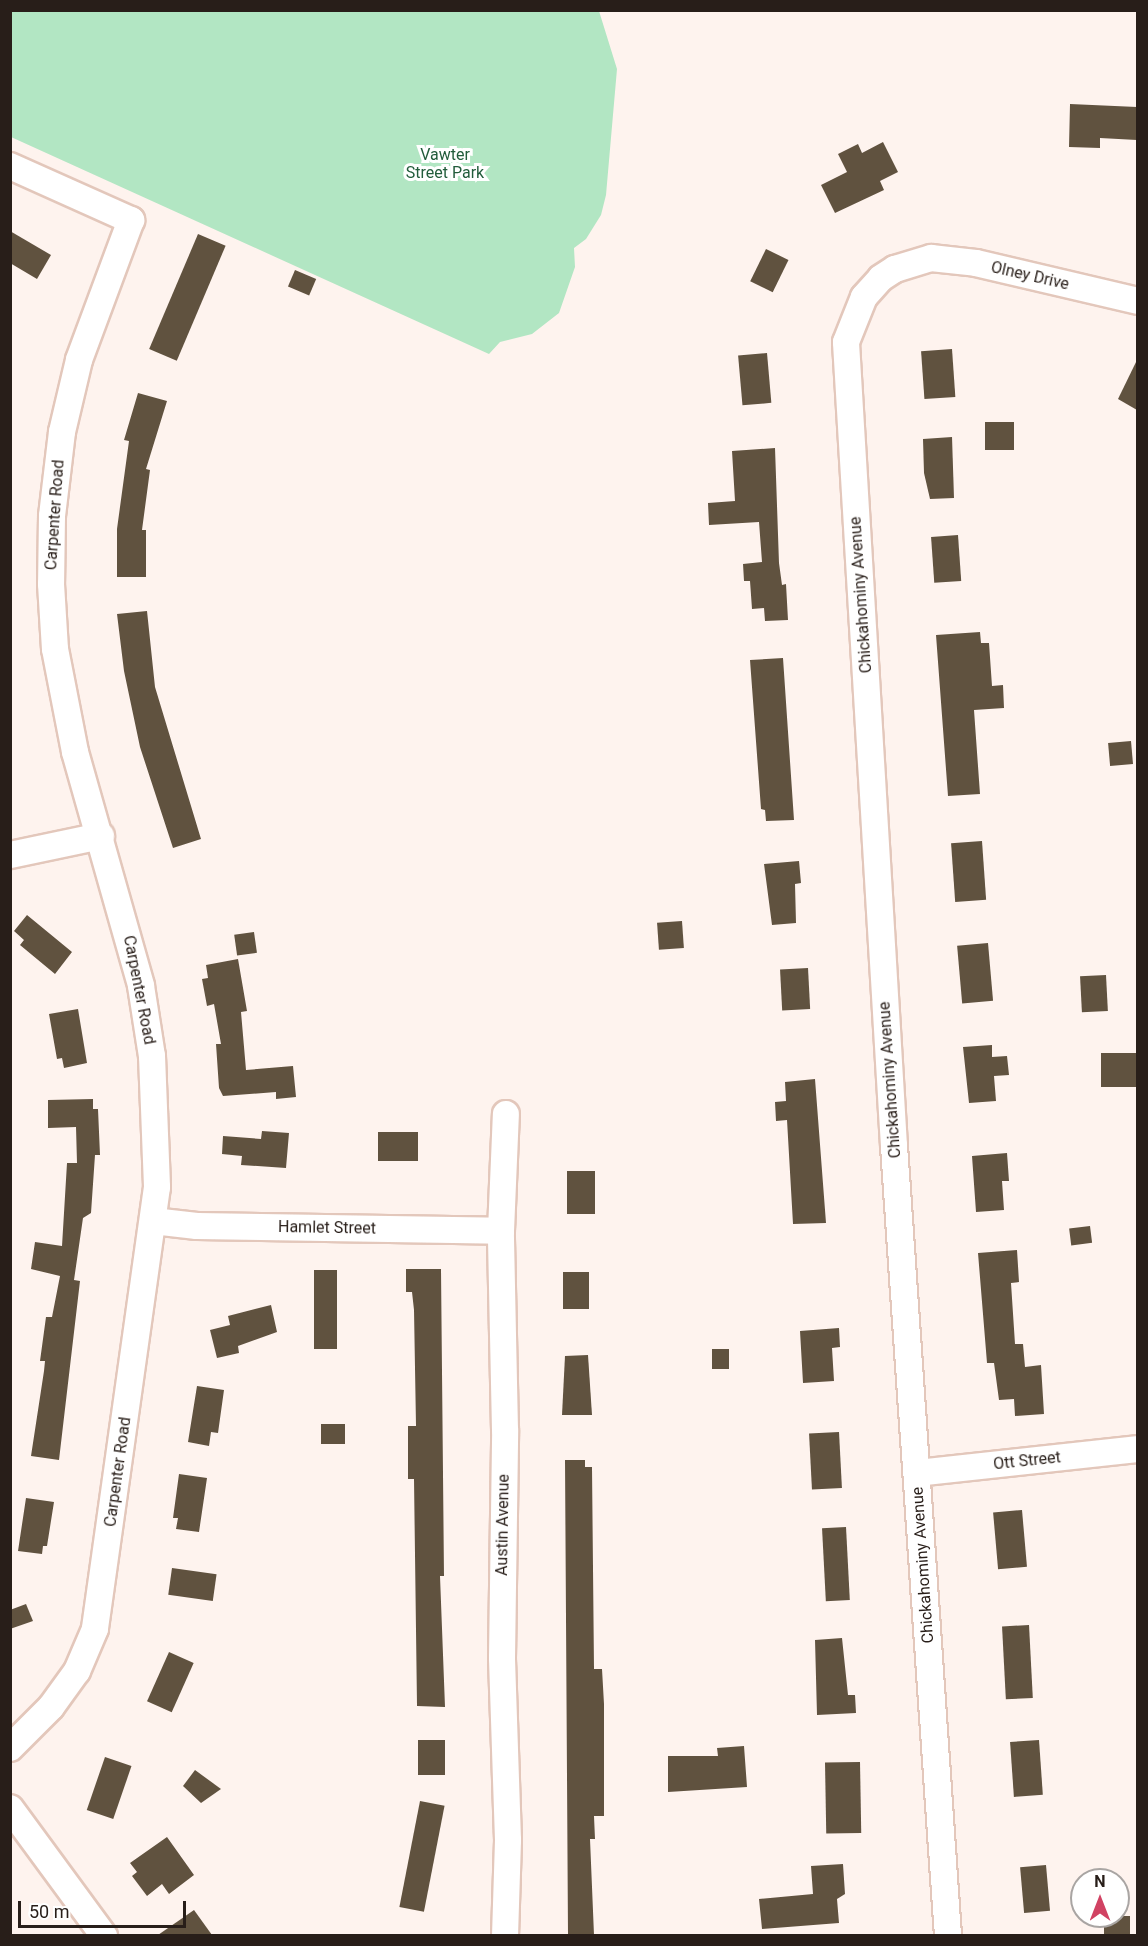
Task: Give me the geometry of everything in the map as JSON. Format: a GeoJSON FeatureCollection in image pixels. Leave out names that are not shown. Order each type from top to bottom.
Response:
{"type":"FeatureCollection","features":[{"type":"Feature","properties":{"kind":"street","name":"Carpenter Road"},"geometry":{"type":"LineString","coordinates":[[10,166],[130,220],[79,360],[62,432],[52,516],[51,584],[61,687],[75,752],[101,836],[141,986],[152,1056],[157,1186],[95,1629],[77,1671],[51,1707],[10,1748]]}},
{"type":"Feature","properties":{"kind":"street","name":"Olney Drive"},"geometry":{"type":"LineString","coordinates":[[921,261],[942,258],[976,263],[1137,301]]}},
{"type":"Feature","properties":{"kind":"street","name":"Chickahominy Avenue"},"geometry":{"type":"LineString","coordinates":[[921,261],[895,269],[864,297],[853,319],[845,360],[948,1935]]}},
{"type":"Feature","properties":{"kind":"street"},"geometry":{"type":"LineString","coordinates":[[10,855],[101,836]]}},
{"type":"Feature","properties":{"kind":"street","name":"Austin Avenue"},"geometry":{"type":"LineString","coordinates":[[505,1935],[508,1840],[502,1658],[505,1430],[501,1231],[506,1114]]}},
{"type":"Feature","properties":{"kind":"street","name":"Hamlet Street"},"geometry":{"type":"LineString","coordinates":[[153,1221],[196,1226],[501,1231]]}},
{"type":"Feature","properties":{"kind":"street","name":"Ott Street"},"geometry":{"type":"LineString","coordinates":[[917,1473],[1137,1449]]}},
{"type":"Feature","properties":{"kind":"street"},"geometry":{"type":"LineString","coordinates":[[10,1808],[104,1935]]}},
{"type":"Feature","properties":{"kind":"green space","name":"Vawter Street Park"},"geometry":{"type":"Polygon","coordinates":[[[11,10],[599,11],[617,69],[606,195],[601,215],[586,239],[574,248],[575,267],[559,313],[532,334],[500,342],[489,354],[11,137],[11,10]]]}},
{"type":"Feature","properties":{"kind":"building"},"geometry":{"type":"Polygon","coordinates":[[[1070,104],[1137,107],[1137,140],[1100,138],[1100,148],[1069,147],[1070,104]]]}},
{"type":"Feature","properties":{"kind":"building"},"geometry":{"type":"Polygon","coordinates":[[[883,142],[898,172],[880,181],[884,190],[835,213],[821,185],[847,172],[838,154],[858,144],[862,153],[883,142]]]}},
{"type":"Feature","properties":{"kind":"building"},"geometry":{"type":"Polygon","coordinates":[[[10,231],[51,255],[37,279],[10,263],[10,231]]]}},
{"type":"Feature","properties":{"kind":"building"},"geometry":{"type":"Polygon","coordinates":[[[198,234],[226,246],[177,361],[149,349],[198,234]]]}},
{"type":"Feature","properties":{"kind":"building"},"geometry":{"type":"Polygon","coordinates":[[[766,249],[788,260],[773,292],[750,281],[766,249]]]}},
{"type":"Feature","properties":{"kind":"building"},"geometry":{"type":"Polygon","coordinates":[[[295,270],[316,279],[309,296],[288,287],[295,270]]]}},
{"type":"Feature","properties":{"kind":"building"},"geometry":{"type":"Polygon","coordinates":[[[952,349],[955,397],[924,399],[921,351],[952,349]]]}},
{"type":"Feature","properties":{"kind":"building"},"geometry":{"type":"Polygon","coordinates":[[[767,353],[771,403],[742,405],[738,356],[767,353]]]}},
{"type":"Feature","properties":{"kind":"building"},"geometry":{"type":"Polygon","coordinates":[[[1137,360],[1137,410],[1118,399],[1137,360]]]}},
{"type":"Feature","properties":{"kind":"building"},"geometry":{"type":"Polygon","coordinates":[[[138,393],[167,401],[146,469],[150,470],[142,530],[146,530],[146,577],[117,577],[117,529],[129,441],[124,440],[138,393]]]}},
{"type":"Feature","properties":{"kind":"building"},"geometry":{"type":"Polygon","coordinates":[[[985,422],[1014,422],[1014,450],[985,450],[985,422]]]}},
{"type":"Feature","properties":{"kind":"building"},"geometry":{"type":"Polygon","coordinates":[[[952,437],[954,498],[930,499],[924,473],[923,439],[952,437]]]}},
{"type":"Feature","properties":{"kind":"building"},"geometry":{"type":"Polygon","coordinates":[[[775,448],[779,563],[782,585],[786,584],[788,620],[765,621],[764,608],[752,609],[750,581],[744,581],[743,564],[762,562],[759,522],[709,525],[708,503],[735,501],[732,451],[775,448]]]}},
{"type":"Feature","properties":{"kind":"building"},"geometry":{"type":"Polygon","coordinates":[[[958,535],[961,581],[934,583],[931,537],[958,535]]]}},
{"type":"Feature","properties":{"kind":"building"},"geometry":{"type":"Polygon","coordinates":[[[147,611],[155,687],[201,839],[173,848],[140,747],[124,671],[117,614],[147,611]]]}},
{"type":"Feature","properties":{"kind":"building"},"geometry":{"type":"Polygon","coordinates":[[[980,632],[981,643],[989,643],[992,686],[1003,685],[1004,708],[974,710],[980,794],[948,796],[936,635],[980,632]]]}},
{"type":"Feature","properties":{"kind":"building"},"geometry":{"type":"Polygon","coordinates":[[[783,658],[794,820],[766,821],[765,810],[761,809],[750,660],[783,658]]]}},
{"type":"Feature","properties":{"kind":"building"},"geometry":{"type":"Polygon","coordinates":[[[1131,741],[1133,764],[1110,766],[1108,743],[1131,741]]]}},
{"type":"Feature","properties":{"kind":"building"},"geometry":{"type":"Polygon","coordinates":[[[982,841],[986,900],[955,902],[951,843],[982,841]]]}},
{"type":"Feature","properties":{"kind":"building"},"geometry":{"type":"Polygon","coordinates":[[[799,861],[801,883],[795,884],[796,923],[772,925],[764,864],[799,861]]]}},
{"type":"Feature","properties":{"kind":"building"},"geometry":{"type":"Polygon","coordinates":[[[27,915],[72,952],[55,974],[20,945],[24,940],[14,931],[27,915]]]}},
{"type":"Feature","properties":{"kind":"building"},"geometry":{"type":"Polygon","coordinates":[[[682,921],[684,948],[659,950],[657,923],[682,921]]]}},
{"type":"Feature","properties":{"kind":"building"},"geometry":{"type":"Polygon","coordinates":[[[254,932],[257,953],[237,956],[234,935],[254,932]]]}},
{"type":"Feature","properties":{"kind":"building"},"geometry":{"type":"Polygon","coordinates":[[[988,943],[993,1001],[962,1003],[957,946],[988,943]]]}},
{"type":"Feature","properties":{"kind":"building"},"geometry":{"type":"Polygon","coordinates":[[[238,959],[247,1011],[241,1012],[246,1070],[293,1066],[296,1097],[276,1099],[276,1092],[223,1096],[219,1088],[216,1044],[221,1044],[214,1004],[207,1006],[202,979],[208,978],[206,965],[238,959]]]}},
{"type":"Feature","properties":{"kind":"building"},"geometry":{"type":"Polygon","coordinates":[[[808,968],[810,1009],[782,1010],[780,969],[808,968]]]}},
{"type":"Feature","properties":{"kind":"building"},"geometry":{"type":"Polygon","coordinates":[[[1106,975],[1108,1011],[1082,1012],[1080,976],[1106,975]]]}},
{"type":"Feature","properties":{"kind":"building"},"geometry":{"type":"Polygon","coordinates":[[[78,1009],[87,1063],[64,1068],[62,1058],[57,1059],[49,1014],[78,1009]]]}},
{"type":"Feature","properties":{"kind":"building"},"geometry":{"type":"Polygon","coordinates":[[[992,1045],[992,1057],[1007,1056],[1009,1075],[994,1076],[996,1101],[969,1103],[963,1047],[992,1045]]]}},
{"type":"Feature","properties":{"kind":"building"},"geometry":{"type":"Polygon","coordinates":[[[1101,1053],[1137,1053],[1137,1087],[1101,1087],[1101,1053]]]}},
{"type":"Feature","properties":{"kind":"building"},"geometry":{"type":"Polygon","coordinates":[[[815,1079],[826,1223],[793,1224],[787,1120],[776,1121],[775,1102],[786,1101],[785,1082],[815,1079]]]}},
{"type":"Feature","properties":{"kind":"building"},"geometry":{"type":"Polygon","coordinates":[[[93,1099],[93,1109],[98,1109],[100,1155],[95,1155],[91,1213],[83,1218],[74,1280],[80,1281],[59,1460],[31,1456],[44,1371],[45,1361],[40,1361],[46,1317],[52,1317],[60,1276],[31,1269],[35,1242],[62,1246],[67,1163],[77,1163],[76,1127],[48,1128],[48,1100],[93,1099]]]}},
{"type":"Feature","properties":{"kind":"building"},"geometry":{"type":"Polygon","coordinates":[[[262,1131],[289,1133],[286,1168],[241,1165],[242,1156],[222,1154],[223,1136],[261,1139],[262,1131]]]}},
{"type":"Feature","properties":{"kind":"building"},"geometry":{"type":"Polygon","coordinates":[[[378,1132],[418,1132],[418,1161],[378,1161],[378,1132]]]}},
{"type":"Feature","properties":{"kind":"building"},"geometry":{"type":"Polygon","coordinates":[[[1007,1153],[1009,1181],[1002,1181],[1004,1210],[976,1212],[972,1156],[1007,1153]]]}},
{"type":"Feature","properties":{"kind":"building"},"geometry":{"type":"Polygon","coordinates":[[[567,1171],[595,1171],[595,1214],[567,1214],[567,1171]]]}},
{"type":"Feature","properties":{"kind":"building"},"geometry":{"type":"Polygon","coordinates":[[[1090,1226],[1092,1243],[1071,1245],[1069,1229],[1090,1226]]]}},
{"type":"Feature","properties":{"kind":"building"},"geometry":{"type":"Polygon","coordinates":[[[1017,1250],[1019,1282],[1011,1283],[1015,1344],[1023,1344],[1025,1367],[1041,1365],[1044,1414],[1015,1416],[1014,1399],[999,1400],[994,1363],[987,1363],[978,1253],[1017,1250]]]}},
{"type":"Feature","properties":{"kind":"building"},"geometry":{"type":"Polygon","coordinates":[[[406,1269],[441,1269],[444,1576],[440,1576],[445,1707],[417,1706],[414,1479],[408,1479],[408,1426],[416,1426],[414,1310],[412,1292],[406,1292],[406,1269]]]}},
{"type":"Feature","properties":{"kind":"building"},"geometry":{"type":"Polygon","coordinates":[[[314,1270],[337,1270],[337,1349],[314,1349],[314,1270]]]}},
{"type":"Feature","properties":{"kind":"building"},"geometry":{"type":"Polygon","coordinates":[[[563,1272],[589,1272],[589,1309],[563,1309],[563,1272]]]}},
{"type":"Feature","properties":{"kind":"building"},"geometry":{"type":"Polygon","coordinates":[[[271,1305],[277,1332],[238,1346],[239,1353],[217,1358],[210,1330],[230,1325],[228,1316],[271,1305]]]}},
{"type":"Feature","properties":{"kind":"building"},"geometry":{"type":"Polygon","coordinates":[[[839,1328],[840,1347],[832,1348],[834,1381],[803,1383],[800,1331],[839,1328]]]}},
{"type":"Feature","properties":{"kind":"building"},"geometry":{"type":"Polygon","coordinates":[[[712,1349],[729,1349],[729,1369],[712,1369],[712,1349]]]}},
{"type":"Feature","properties":{"kind":"building"},"geometry":{"type":"Polygon","coordinates":[[[588,1355],[592,1415],[562,1415],[565,1356],[588,1355]]]}},
{"type":"Feature","properties":{"kind":"building"},"geometry":{"type":"Polygon","coordinates":[[[197,1386],[224,1390],[218,1433],[211,1432],[209,1446],[188,1442],[197,1386]]]}},
{"type":"Feature","properties":{"kind":"building"},"geometry":{"type":"Polygon","coordinates":[[[321,1424],[345,1424],[345,1444],[321,1444],[321,1424]]]}},
{"type":"Feature","properties":{"kind":"building"},"geometry":{"type":"Polygon","coordinates":[[[839,1432],[842,1488],[812,1489],[809,1434],[839,1432]]]}},
{"type":"Feature","properties":{"kind":"building"},"geometry":{"type":"Polygon","coordinates":[[[565,1460],[585,1460],[585,1467],[592,1467],[594,1669],[602,1669],[604,1704],[604,1816],[594,1816],[595,1839],[590,1839],[594,1935],[568,1935],[565,1460]]]}},
{"type":"Feature","properties":{"kind":"building"},"geometry":{"type":"Polygon","coordinates":[[[179,1474],[207,1478],[199,1532],[176,1529],[178,1518],[173,1518],[179,1474]]]}},
{"type":"Feature","properties":{"kind":"building"},"geometry":{"type":"Polygon","coordinates":[[[26,1498],[54,1502],[47,1546],[43,1546],[42,1554],[18,1551],[26,1498]]]}},
{"type":"Feature","properties":{"kind":"building"},"geometry":{"type":"Polygon","coordinates":[[[1022,1510],[1027,1567],[998,1569],[993,1513],[1022,1510]]]}},
{"type":"Feature","properties":{"kind":"building"},"geometry":{"type":"Polygon","coordinates":[[[846,1527],[850,1600],[826,1601],[822,1528],[846,1527]]]}},
{"type":"Feature","properties":{"kind":"building"},"geometry":{"type":"Polygon","coordinates":[[[172,1568],[217,1574],[213,1601],[168,1595],[172,1568]]]}},
{"type":"Feature","properties":{"kind":"building"},"geometry":{"type":"Polygon","coordinates":[[[26,1604],[33,1621],[10,1629],[10,1610],[26,1604]]]}},
{"type":"Feature","properties":{"kind":"building"},"geometry":{"type":"Polygon","coordinates":[[[1029,1625],[1033,1698],[1006,1699],[1002,1626],[1029,1625]]]}},
{"type":"Feature","properties":{"kind":"building"},"geometry":{"type":"Polygon","coordinates":[[[842,1638],[848,1695],[855,1695],[856,1713],[817,1715],[815,1640],[842,1638]]]}},
{"type":"Feature","properties":{"kind":"building"},"geometry":{"type":"Polygon","coordinates":[[[169,1652],[194,1663],[172,1712],[147,1701],[169,1652]]]}},
{"type":"Feature","properties":{"kind":"building"},"geometry":{"type":"Polygon","coordinates":[[[418,1740],[445,1740],[445,1775],[418,1775],[418,1740]]]}},
{"type":"Feature","properties":{"kind":"building"},"geometry":{"type":"Polygon","coordinates":[[[1039,1740],[1043,1795],[1014,1797],[1010,1742],[1039,1740]]]}},
{"type":"Feature","properties":{"kind":"building"},"geometry":{"type":"Polygon","coordinates":[[[744,1746],[747,1787],[668,1792],[668,1756],[718,1756],[717,1748],[744,1746]]]}},
{"type":"Feature","properties":{"kind":"building"},"geometry":{"type":"Polygon","coordinates":[[[105,1757],[131,1766],[113,1819],[87,1810],[105,1757]]]}},
{"type":"Feature","properties":{"kind":"building"},"geometry":{"type":"Polygon","coordinates":[[[860,1762],[861,1833],[826,1834],[825,1763],[860,1762]]]}},
{"type":"Feature","properties":{"kind":"building"},"geometry":{"type":"Polygon","coordinates":[[[195,1770],[221,1789],[201,1803],[183,1786],[195,1770]]]}},
{"type":"Feature","properties":{"kind":"building"},"geometry":{"type":"Polygon","coordinates":[[[420,1801],[445,1806],[424,1912],[399,1907],[420,1801]]]}},
{"type":"Feature","properties":{"kind":"building"},"geometry":{"type":"Polygon","coordinates":[[[167,1837],[194,1875],[169,1894],[162,1884],[147,1896],[132,1876],[137,1872],[130,1863],[167,1837]]]}},
{"type":"Feature","properties":{"kind":"building"},"geometry":{"type":"Polygon","coordinates":[[[843,1864],[845,1894],[837,1899],[839,1923],[762,1929],[759,1899],[813,1894],[811,1866],[843,1864]]]}},
{"type":"Feature","properties":{"kind":"building"},"geometry":{"type":"Polygon","coordinates":[[[1046,1865],[1050,1911],[1024,1913],[1020,1867],[1046,1865]]]}},
{"type":"Feature","properties":{"kind":"building"},"geometry":{"type":"Polygon","coordinates":[[[194,1910],[212,1935],[158,1935],[194,1910]]]}},
{"type":"Feature","properties":{"kind":"building"},"geometry":{"type":"Polygon","coordinates":[[[1104,1928],[1130,1928],[1130,1935],[1104,1935],[1104,1928]]]}}]}
